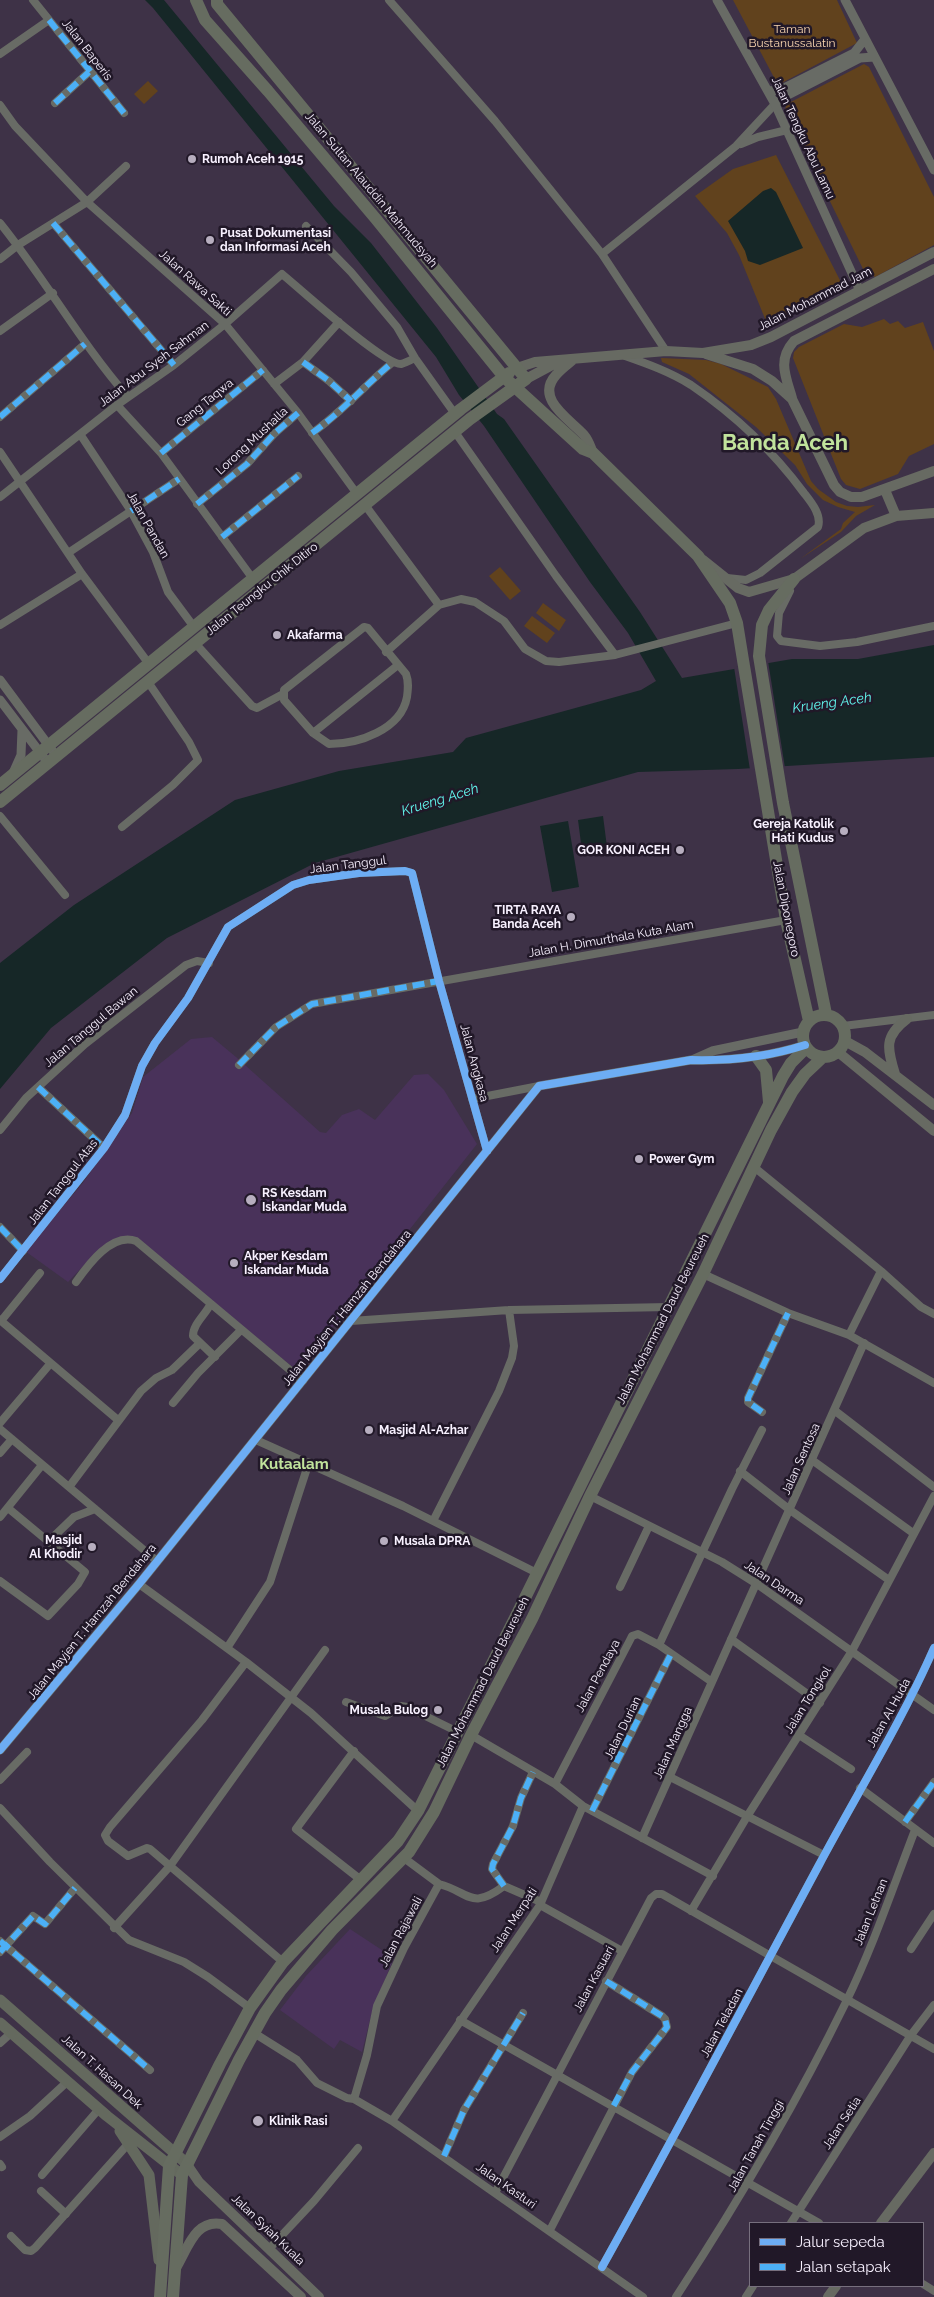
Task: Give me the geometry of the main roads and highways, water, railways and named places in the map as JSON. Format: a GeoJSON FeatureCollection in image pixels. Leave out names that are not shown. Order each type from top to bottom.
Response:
{"type":"FeatureCollection","features":[{"type":"Feature","properties":{"kind":"highway","name":"Jalan Sultan Alauddin Mahmudsyah"},"geometry":{"type":"LineString","coordinates":[[196,0],[205,20],[268,91],[364,205],[504,377],[583,449],[593,453],[698,556]]}},
{"type":"Feature","properties":{"kind":"highway","name":"Jalan Sultan Alauddin Mahmudsyah"},"geometry":{"type":"LineString","coordinates":[[216,0],[526,379]]}},
{"type":"Feature","properties":{"kind":"highway"},"geometry":{"type":"LineString","coordinates":[[268,91],[281,80]]}},
{"type":"Feature","properties":{"kind":"highway"},"geometry":{"type":"LineString","coordinates":[[364,205],[372,203],[374,194]]}},
{"type":"Feature","properties":{"kind":"highway"},"geometry":{"type":"LineString","coordinates":[[376,220],[379,213],[386,209]]}},
{"type":"Feature","properties":{"kind":"highway"},"geometry":{"type":"LineString","coordinates":[[482,350],[494,340]]}},
{"type":"Feature","properties":{"kind":"highway","name":"Jalan Teungku Chik Ditiro"},"geometry":{"type":"LineString","coordinates":[[0,785],[48,754],[148,682],[455,432],[470,419],[504,377],[517,368]]}},
{"type":"Feature","properties":{"kind":"highway","name":"Jalan Teungku Chik Ditiro"},"geometry":{"type":"LineString","coordinates":[[0,802],[48,754],[149,664],[458,412],[490,395],[514,387],[526,379]]}},
{"type":"Feature","properties":{"kind":"highway","name":"Jalan Diponegoro"},"geometry":{"type":"LineString","coordinates":[[698,556],[730,603],[737,623],[806,1036]]}},
{"type":"Feature","properties":{"kind":"highway"},"geometry":{"type":"LineString","coordinates":[[795,579],[769,610],[762,625],[759,656],[783,799],[826,1014]]}},
{"type":"Feature","properties":{"kind":"highway"},"geometry":{"type":"LineString","coordinates":[[826,1014],[836,1018],[843,1026],[842,1046],[823,1057],[814,1054],[806,1036],[816,1016],[826,1014]]}},
{"type":"Feature","properties":{"kind":"highway","name":"Jalan Mohammad Daud Beureueh"},"geometry":{"type":"LineString","coordinates":[[160,2291],[170,2166],[174,2153],[250,2008],[283,1962],[398,1841],[418,1811],[770,1104],[806,1036]]}},
{"type":"Feature","properties":{"kind":"highway"},"geometry":{"type":"LineString","coordinates":[[756,1056],[766,1070],[770,1104]]}},
{"type":"Feature","properties":{"kind":"highway","name":"Jalan Mohammad Daud Beureueh"},"geometry":{"type":"LineString","coordinates":[[173,2297],[184,2169],[254,2033],[281,1990],[310,1955],[404,1858],[434,1812],[471,1735],[528,1627],[590,1496],[704,1274],[754,1167],[792,1092],[823,1057]]}},
{"type":"Feature","properties":{"kind":"main road","name":"Jalan Mohammad Jam"},"geometry":{"type":"LineString","coordinates":[[703,353],[751,344],[771,337],[934,252]]}},
{"type":"Feature","properties":{"kind":"main road"},"geometry":{"type":"LineString","coordinates":[[934,269],[794,341],[788,348],[784,359],[792,398],[830,477],[840,492],[851,497],[862,498],[934,471]]}},
{"type":"Feature","properties":{"kind":"main road"},"geometry":{"type":"LineString","coordinates":[[517,368],[535,362],[559,362],[666,351],[703,353],[753,369],[772,381],[792,398]]}},
{"type":"Feature","properties":{"kind":"main road"},"geometry":{"type":"LineString","coordinates":[[575,359],[556,375],[552,381],[550,398],[554,407],[584,435],[593,453]]}},
{"type":"Feature","properties":{"kind":"main road"},"geometry":{"type":"LineString","coordinates":[[526,379],[559,362]]}},
{"type":"Feature","properties":{"kind":"main road"},"geometry":{"type":"LineString","coordinates":[[885,490],[896,516]]}},
{"type":"Feature","properties":{"kind":"main road"},"geometry":{"type":"LineString","coordinates":[[698,556],[738,588],[749,592],[795,579],[864,528],[896,516],[934,513]]}},
{"type":"Feature","properties":{"kind":"main road"},"geometry":{"type":"LineString","coordinates":[[767,801],[783,799]]}},
{"type":"Feature","properties":{"kind":"main road"},"geometry":{"type":"LineString","coordinates":[[895,1074],[889,1055],[889,1042],[895,1028],[907,1019]]}},
{"type":"Feature","properties":{"kind":"main road"},"geometry":{"type":"LineString","coordinates":[[842,1046],[865,1052],[934,1105]]}},
{"type":"Feature","properties":{"kind":"main road"},"geometry":{"type":"LineString","coordinates":[[842,1046],[934,1131]]}},
{"type":"Feature","properties":{"kind":"main road","name":"Jalan T. Hasan Dek"},"geometry":{"type":"LineString","coordinates":[[0,2000],[174,2153],[184,2169]]}},
{"type":"Feature","properties":{"kind":"main road"},"geometry":{"type":"LineString","coordinates":[[0,2023],[113,2121],[170,2166],[184,2169]]}},
{"type":"Feature","properties":{"kind":"main road"},"geometry":{"type":"LineString","coordinates":[[113,2121],[149,2175],[160,2291]]}},
{"type":"Feature","properties":{"kind":"main road"},"geometry":{"type":"LineString","coordinates":[[882,2222],[934,2153]]}},
{"type":"Feature","properties":{"kind":"main road","name":"Jalan Syiah Kuala"},"geometry":{"type":"LineString","coordinates":[[184,2169],[319,2297]]}},
{"type":"Feature","properties":{"kind":"main road"},"geometry":{"type":"LineString","coordinates":[[175,2269],[198,2230],[207,2223],[222,2224],[301,2297]]}},
{"type":"Feature","properties":{"kind":"water","name":"Krueng Aceh"},"geometry":{"type":"Polygon","coordinates":[[[145,0],[164,0],[334,206],[371,243],[437,328],[497,414],[504,419],[640,612],[682,678],[792,659],[858,659],[934,645],[934,757],[738,769],[638,772],[315,863],[167,938],[51,1028],[0,1089],[0,963],[74,905],[235,800],[339,771],[453,752],[466,738],[641,690],[656,681],[628,633],[590,582],[484,426],[459,395],[436,357],[145,0]]]}},
{"type":"Feature","properties":{"kind":"water"},"geometry":{"type":"Polygon","coordinates":[[[771,188],[776,192],[803,248],[760,265],[748,261],[745,251],[728,221],[763,191],[771,188]]]}},
{"type":"Feature","properties":{"kind":"water"},"geometry":{"type":"Polygon","coordinates":[[[603,816],[607,847],[582,851],[578,820],[603,816]]]}},
{"type":"Feature","properties":{"kind":"water"},"geometry":{"type":"Polygon","coordinates":[[[568,821],[579,887],[552,892],[540,826],[568,821]]]}},
{"type":"Feature","properties":{"kind":"place","name":"Rumoh Aceh 1915"},"geometry":{"type":"Point","coordinates":[192,159]}},
{"type":"Feature","properties":{"kind":"place","name":"Pusat Dokumentasi dan Informasi Aceh"},"geometry":{"type":"Point","coordinates":[210,240]}},
{"type":"Feature","properties":{"kind":"place","name":"Akafarma"},"geometry":{"type":"Point","coordinates":[277,635]}},
{"type":"Feature","properties":{"kind":"place","name":"Gereja Katolik Hati Kudus"},"geometry":{"type":"Point","coordinates":[844,831]}},
{"type":"Feature","properties":{"kind":"place","name":"GOR KONI ACEH"},"geometry":{"type":"Point","coordinates":[680,850]}},
{"type":"Feature","properties":{"kind":"place","name":"TIRTA RAYA Banda Aceh"},"geometry":{"type":"Point","coordinates":[571,917]}},
{"type":"Feature","properties":{"kind":"place","name":"Power Gym"},"geometry":{"type":"Point","coordinates":[639,1159]}},
{"type":"Feature","properties":{"kind":"place","name":"RS Kesdam Iskandar Muda"},"geometry":{"type":"Point","coordinates":[251,1200]}},
{"type":"Feature","properties":{"kind":"place","name":"Akper Kesdam Iskandar Muda"},"geometry":{"type":"Point","coordinates":[234,1263]}},
{"type":"Feature","properties":{"kind":"place","name":"Masjid Al-Azhar"},"geometry":{"type":"Point","coordinates":[369,1430]}},
{"type":"Feature","properties":{"kind":"place","name":"Musala DPRA"},"geometry":{"type":"Point","coordinates":[384,1541]}},
{"type":"Feature","properties":{"kind":"place","name":"Masjid Al Khodir"},"geometry":{"type":"Point","coordinates":[92,1547]}},
{"type":"Feature","properties":{"kind":"place","name":"Musala Bulog"},"geometry":{"type":"Point","coordinates":[438,1710]}},
{"type":"Feature","properties":{"kind":"place","name":"Klinik Rasi"},"geometry":{"type":"Point","coordinates":[258,2121]}},
{"type":"Feature","properties":{"kind":"district","name":"Banda Aceh"},"geometry":{"type":"Point","coordinates":[785,443]}},
{"type":"Feature","properties":{"kind":"district","name":"Kutaalam"},"geometry":{"type":"Point","coordinates":[294,1464]}},
{"type":"Feature","properties":{"kind":"park label","name":"Taman Bustanussalatin"},"geometry":{"type":"Point","coordinates":[792,36]}}]}
